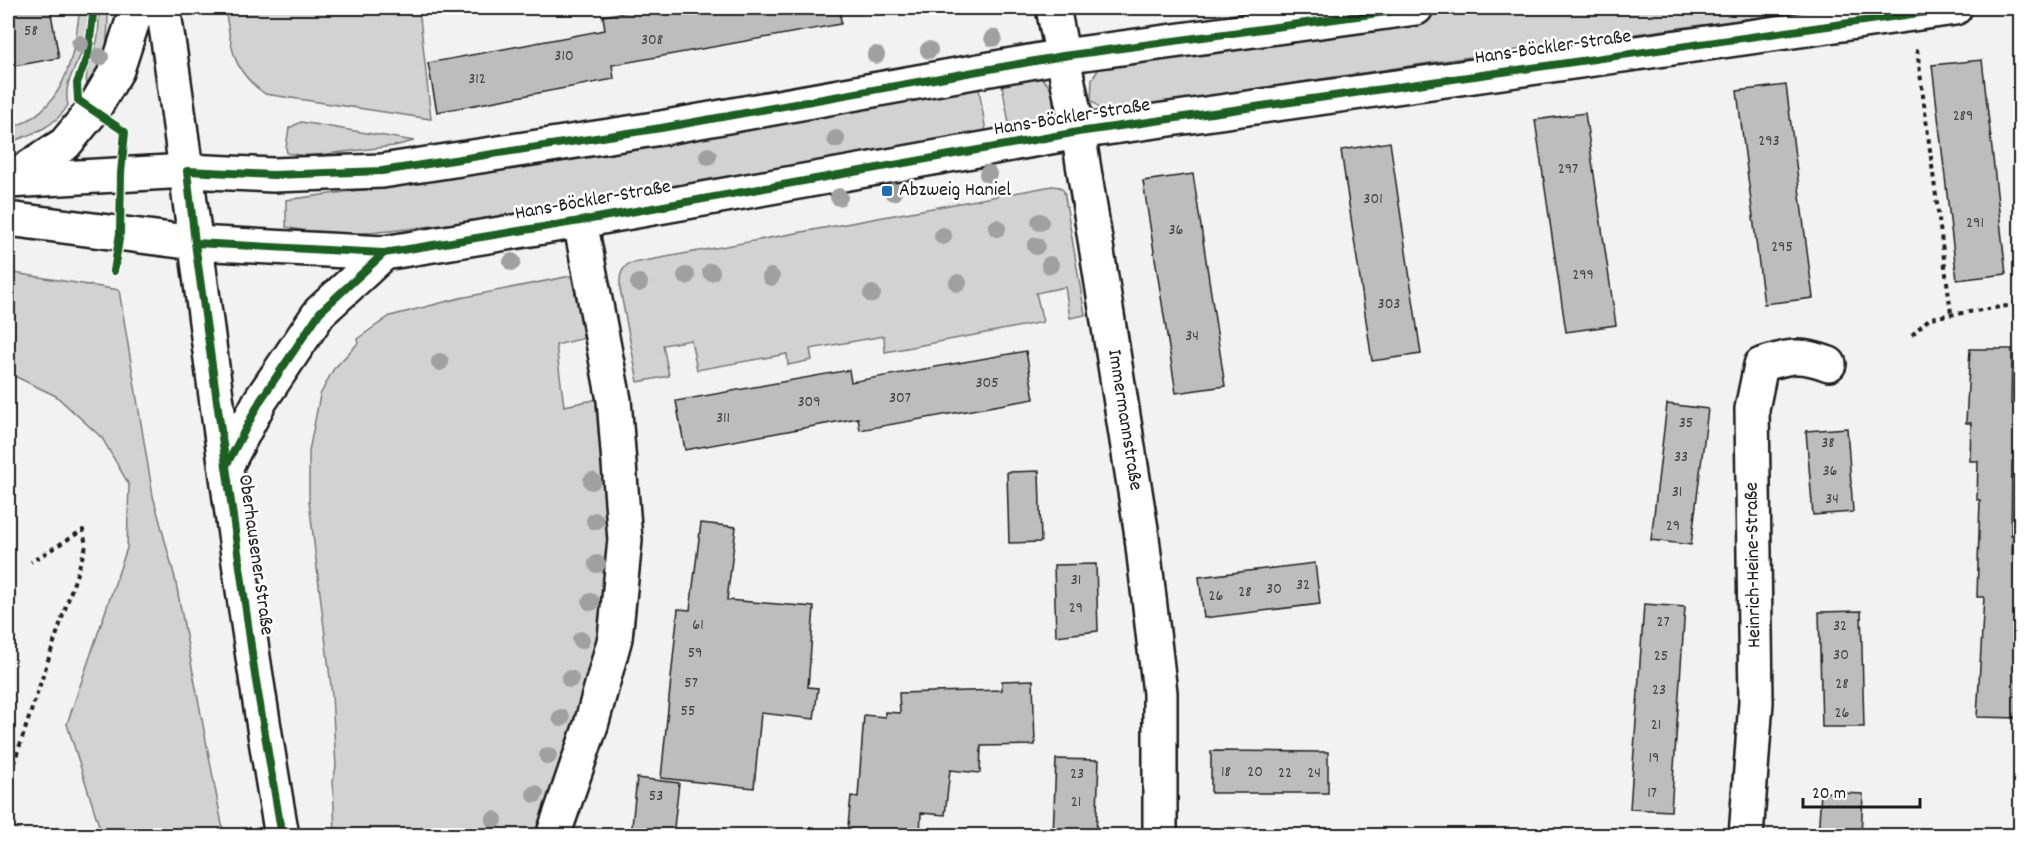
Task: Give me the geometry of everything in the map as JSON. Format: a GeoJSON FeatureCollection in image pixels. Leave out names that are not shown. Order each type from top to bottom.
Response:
{"type":"FeatureCollection","features":[{"type":"Feature","properties":{"kind":"main road"},"geometry":{"type":"LineString","coordinates":[[8,181],[65,144],[93,110],[117,70],[137,8]]}},
{"type":"Feature","properties":{"kind":"main road","name":"Oberhausener Straße"},"geometry":{"type":"LineString","coordinates":[[163,8],[255,675],[282,836]]}},
{"type":"Feature","properties":{"kind":"main road","name":"Immermannstraße"},"geometry":{"type":"LineString","coordinates":[[1053,8],[1078,132],[1142,529],[1160,693],[1160,836]]}},
{"type":"Feature","properties":{"kind":"main road"},"geometry":{"type":"LineString","coordinates":[[8,181],[187,171],[273,175],[382,171],[672,126],[1063,56],[1416,8]]}},
{"type":"Feature","properties":{"kind":"main road","name":"Hans-Böckler-Straße"},"geometry":{"type":"LineString","coordinates":[[8,219],[195,243],[384,253],[580,221],[1078,132],[1955,8]]}},
{"type":"Feature","properties":{"kind":"main road"},"geometry":{"type":"LineString","coordinates":[[553,836],[591,725],[615,638],[626,540],[614,400],[580,221]]}},
{"type":"Feature","properties":{"kind":"main road"},"geometry":{"type":"LineString","coordinates":[[226,466],[260,401],[320,312],[384,253]]}},
{"type":"Feature","properties":{"kind":"main road","name":"Heinrich-Heine-Straße"},"geometry":{"type":"LineString","coordinates":[[1746,836],[1755,702],[1752,409],[1761,365],[1785,357],[1809,356],[1829,364]]}},
{"type":"Feature","properties":{"kind":"path"},"geometry":{"type":"LineString","coordinates":[[1913,13],[1951,313]]}},
{"type":"Feature","properties":{"kind":"path"},"geometry":{"type":"LineString","coordinates":[[1912,335],[1930,318],[2020,304]]}},
{"type":"Feature","properties":{"kind":"path"},"geometry":{"type":"LineString","coordinates":[[8,782],[86,546],[84,530],[31,562]]}},
{"type":"Feature","properties":{"kind":"shaded area"},"geometry":{"type":"Polygon","coordinates":[[[80,8],[88,8],[87,32],[69,81],[68,105],[50,125],[8,143],[8,129],[27,121],[42,110],[54,97],[63,82],[74,47],[80,8]]]}},
{"type":"Feature","properties":{"kind":"shaded area"},"geometry":{"type":"Polygon","coordinates":[[[99,8],[108,8],[107,42],[100,70],[90,91],[86,78],[97,43],[99,8]]]}},
{"type":"Feature","properties":{"kind":"shaded area"},"geometry":{"type":"Polygon","coordinates":[[[225,8],[419,8],[431,119],[265,94],[245,76],[234,56],[225,8]]]}},
{"type":"Feature","properties":{"kind":"shaded area"},"geometry":{"type":"Polygon","coordinates":[[[1462,8],[1828,8],[1510,51],[1113,110],[1100,109],[1091,100],[1092,79],[1100,67],[1254,39],[1462,8]]]}},
{"type":"Feature","properties":{"kind":"shaded area"},"geometry":{"type":"Polygon","coordinates":[[[1035,74],[1050,88],[1053,109],[1043,121],[1010,129],[1001,79],[1035,74]]]}},
{"type":"Feature","properties":{"kind":"shaded area"},"geometry":{"type":"Polygon","coordinates":[[[978,83],[986,132],[543,213],[390,231],[335,235],[286,227],[286,200],[462,176],[978,83]]]}},
{"type":"Feature","properties":{"kind":"shaded area"},"geometry":{"type":"Polygon","coordinates":[[[301,122],[414,141],[394,146],[318,155],[287,153],[289,128],[301,122]]]}},
{"type":"Feature","properties":{"kind":"shaded area"},"geometry":{"type":"Polygon","coordinates":[[[1052,186],[1060,187],[1064,191],[1085,315],[1070,318],[1065,287],[1036,293],[1043,322],[885,352],[884,336],[810,349],[812,360],[788,365],[787,354],[697,370],[691,340],[663,345],[669,376],[638,382],[620,289],[620,278],[628,264],[1052,186]]]}},
{"type":"Feature","properties":{"kind":"shaded area"},"geometry":{"type":"Polygon","coordinates":[[[8,272],[119,290],[153,496],[175,578],[224,835],[102,835],[67,724],[127,548],[129,485],[102,438],[56,396],[8,373],[8,272]]]}},
{"type":"Feature","properties":{"kind":"shaded area"},"geometry":{"type":"Polygon","coordinates":[[[571,276],[585,338],[556,345],[564,406],[599,399],[609,522],[604,611],[595,657],[578,718],[536,835],[335,835],[333,781],[336,767],[332,695],[309,501],[309,451],[320,395],[333,370],[358,343],[357,339],[390,316],[460,298],[571,276]]]}},
{"type":"Feature","properties":{"kind":"building"},"geometry":{"type":"Polygon","coordinates":[[[8,8],[50,8],[59,58],[8,67],[8,8]]]}},
{"type":"Feature","properties":{"kind":"building"},"geometry":{"type":"Polygon","coordinates":[[[647,8],[840,8],[841,24],[612,65],[614,79],[437,112],[428,63],[605,30],[603,16],[647,8]]]}},
{"type":"Feature","properties":{"kind":"building"},"geometry":{"type":"Polygon","coordinates":[[[1982,60],[2006,274],[1957,280],[1932,65],[1982,60]]]}},
{"type":"Feature","properties":{"kind":"building"},"geometry":{"type":"Polygon","coordinates":[[[1786,85],[1813,298],[1764,304],[1737,91],[1786,85]]]}},
{"type":"Feature","properties":{"kind":"building"},"geometry":{"type":"Polygon","coordinates":[[[1585,113],[1616,325],[1566,332],[1535,120],[1585,113]]]}},
{"type":"Feature","properties":{"kind":"building"},"geometry":{"type":"Polygon","coordinates":[[[1390,142],[1421,354],[1372,361],[1341,150],[1390,142]]]}},
{"type":"Feature","properties":{"kind":"building"},"geometry":{"type":"Polygon","coordinates":[[[1193,174],[1225,386],[1176,393],[1143,181],[1193,174]]]}},
{"type":"Feature","properties":{"kind":"building"},"geometry":{"type":"Polygon","coordinates":[[[1970,349],[2012,349],[2011,404],[2020,404],[2017,461],[2012,461],[2011,535],[2013,535],[2012,554],[2020,554],[2020,718],[1977,717],[1984,597],[1977,597],[1980,500],[1977,500],[1978,461],[1970,461],[1971,423],[1966,423],[1970,349]]]}},
{"type":"Feature","properties":{"kind":"building"},"geometry":{"type":"Polygon","coordinates":[[[1026,351],[1034,399],[860,430],[858,418],[685,450],[676,401],[849,370],[851,382],[1026,351]]]}},
{"type":"Feature","properties":{"kind":"building"},"geometry":{"type":"Polygon","coordinates":[[[1667,404],[1708,409],[1691,545],[1651,540],[1667,404]]]}},
{"type":"Feature","properties":{"kind":"building"},"geometry":{"type":"Polygon","coordinates":[[[1847,428],[1853,512],[1813,515],[1806,431],[1847,428]]]}},
{"type":"Feature","properties":{"kind":"building"},"geometry":{"type":"Polygon","coordinates":[[[1039,471],[1041,542],[1009,543],[1007,472],[1039,471]]]}},
{"type":"Feature","properties":{"kind":"building"},"geometry":{"type":"Polygon","coordinates":[[[701,523],[736,527],[727,600],[814,607],[808,687],[818,688],[814,719],[761,713],[754,788],[661,778],[678,609],[690,610],[701,523]]]}},
{"type":"Feature","properties":{"kind":"building"},"geometry":{"type":"Polygon","coordinates":[[[1315,563],[1320,604],[1204,618],[1199,577],[1315,563]]]}},
{"type":"Feature","properties":{"kind":"building"},"geometry":{"type":"Polygon","coordinates":[[[1096,564],[1098,631],[1056,636],[1054,565],[1096,564]]]}},
{"type":"Feature","properties":{"kind":"building"},"geometry":{"type":"Polygon","coordinates":[[[1644,604],[1685,607],[1671,811],[1630,809],[1644,604]]]}},
{"type":"Feature","properties":{"kind":"building"},"geometry":{"type":"Polygon","coordinates":[[[1861,611],[1864,727],[1822,727],[1819,612],[1861,611]]]}},
{"type":"Feature","properties":{"kind":"building"},"geometry":{"type":"Polygon","coordinates":[[[1033,680],[1035,745],[981,746],[980,773],[950,770],[945,815],[921,813],[920,836],[847,836],[851,796],[858,797],[864,715],[885,717],[885,712],[900,713],[899,693],[1002,690],[1002,681],[1033,680]]]}},
{"type":"Feature","properties":{"kind":"building"},"geometry":{"type":"Polygon","coordinates":[[[1211,751],[1328,752],[1328,793],[1211,793],[1211,751]]]}},
{"type":"Feature","properties":{"kind":"building"},"geometry":{"type":"Polygon","coordinates":[[[1056,759],[1099,760],[1096,836],[1053,836],[1056,759]]]}},
{"type":"Feature","properties":{"kind":"building"},"geometry":{"type":"Polygon","coordinates":[[[637,778],[679,783],[673,836],[631,836],[637,778]]]}},
{"type":"Feature","properties":{"kind":"building"},"geometry":{"type":"Polygon","coordinates":[[[1821,792],[1863,794],[1861,836],[1818,836],[1821,792]]]}},
{"type":"Feature","properties":{"kind":"cycle path"},"geometry":{"type":"LineString","coordinates":[[94,8],[88,54],[77,83],[78,100],[125,132],[121,173],[120,233],[114,271]]}},
{"type":"Feature","properties":{"kind":"cycle path"},"geometry":{"type":"LineString","coordinates":[[282,836],[255,675],[187,171],[273,175],[382,171],[661,128],[1063,56],[1416,8]]}},
{"type":"Feature","properties":{"kind":"cycle path"},"geometry":{"type":"LineString","coordinates":[[195,243],[384,253],[580,221],[1078,132],[1955,8]]}},
{"type":"Feature","properties":{"kind":"cycle path"},"geometry":{"type":"LineString","coordinates":[[226,466],[260,401],[320,312],[384,253]]}},
{"type":"Feature","properties":{"kind":"place","name":"Abzweig Haniel"},"geometry":{"type":"Point","coordinates":[887,191]}}]}
